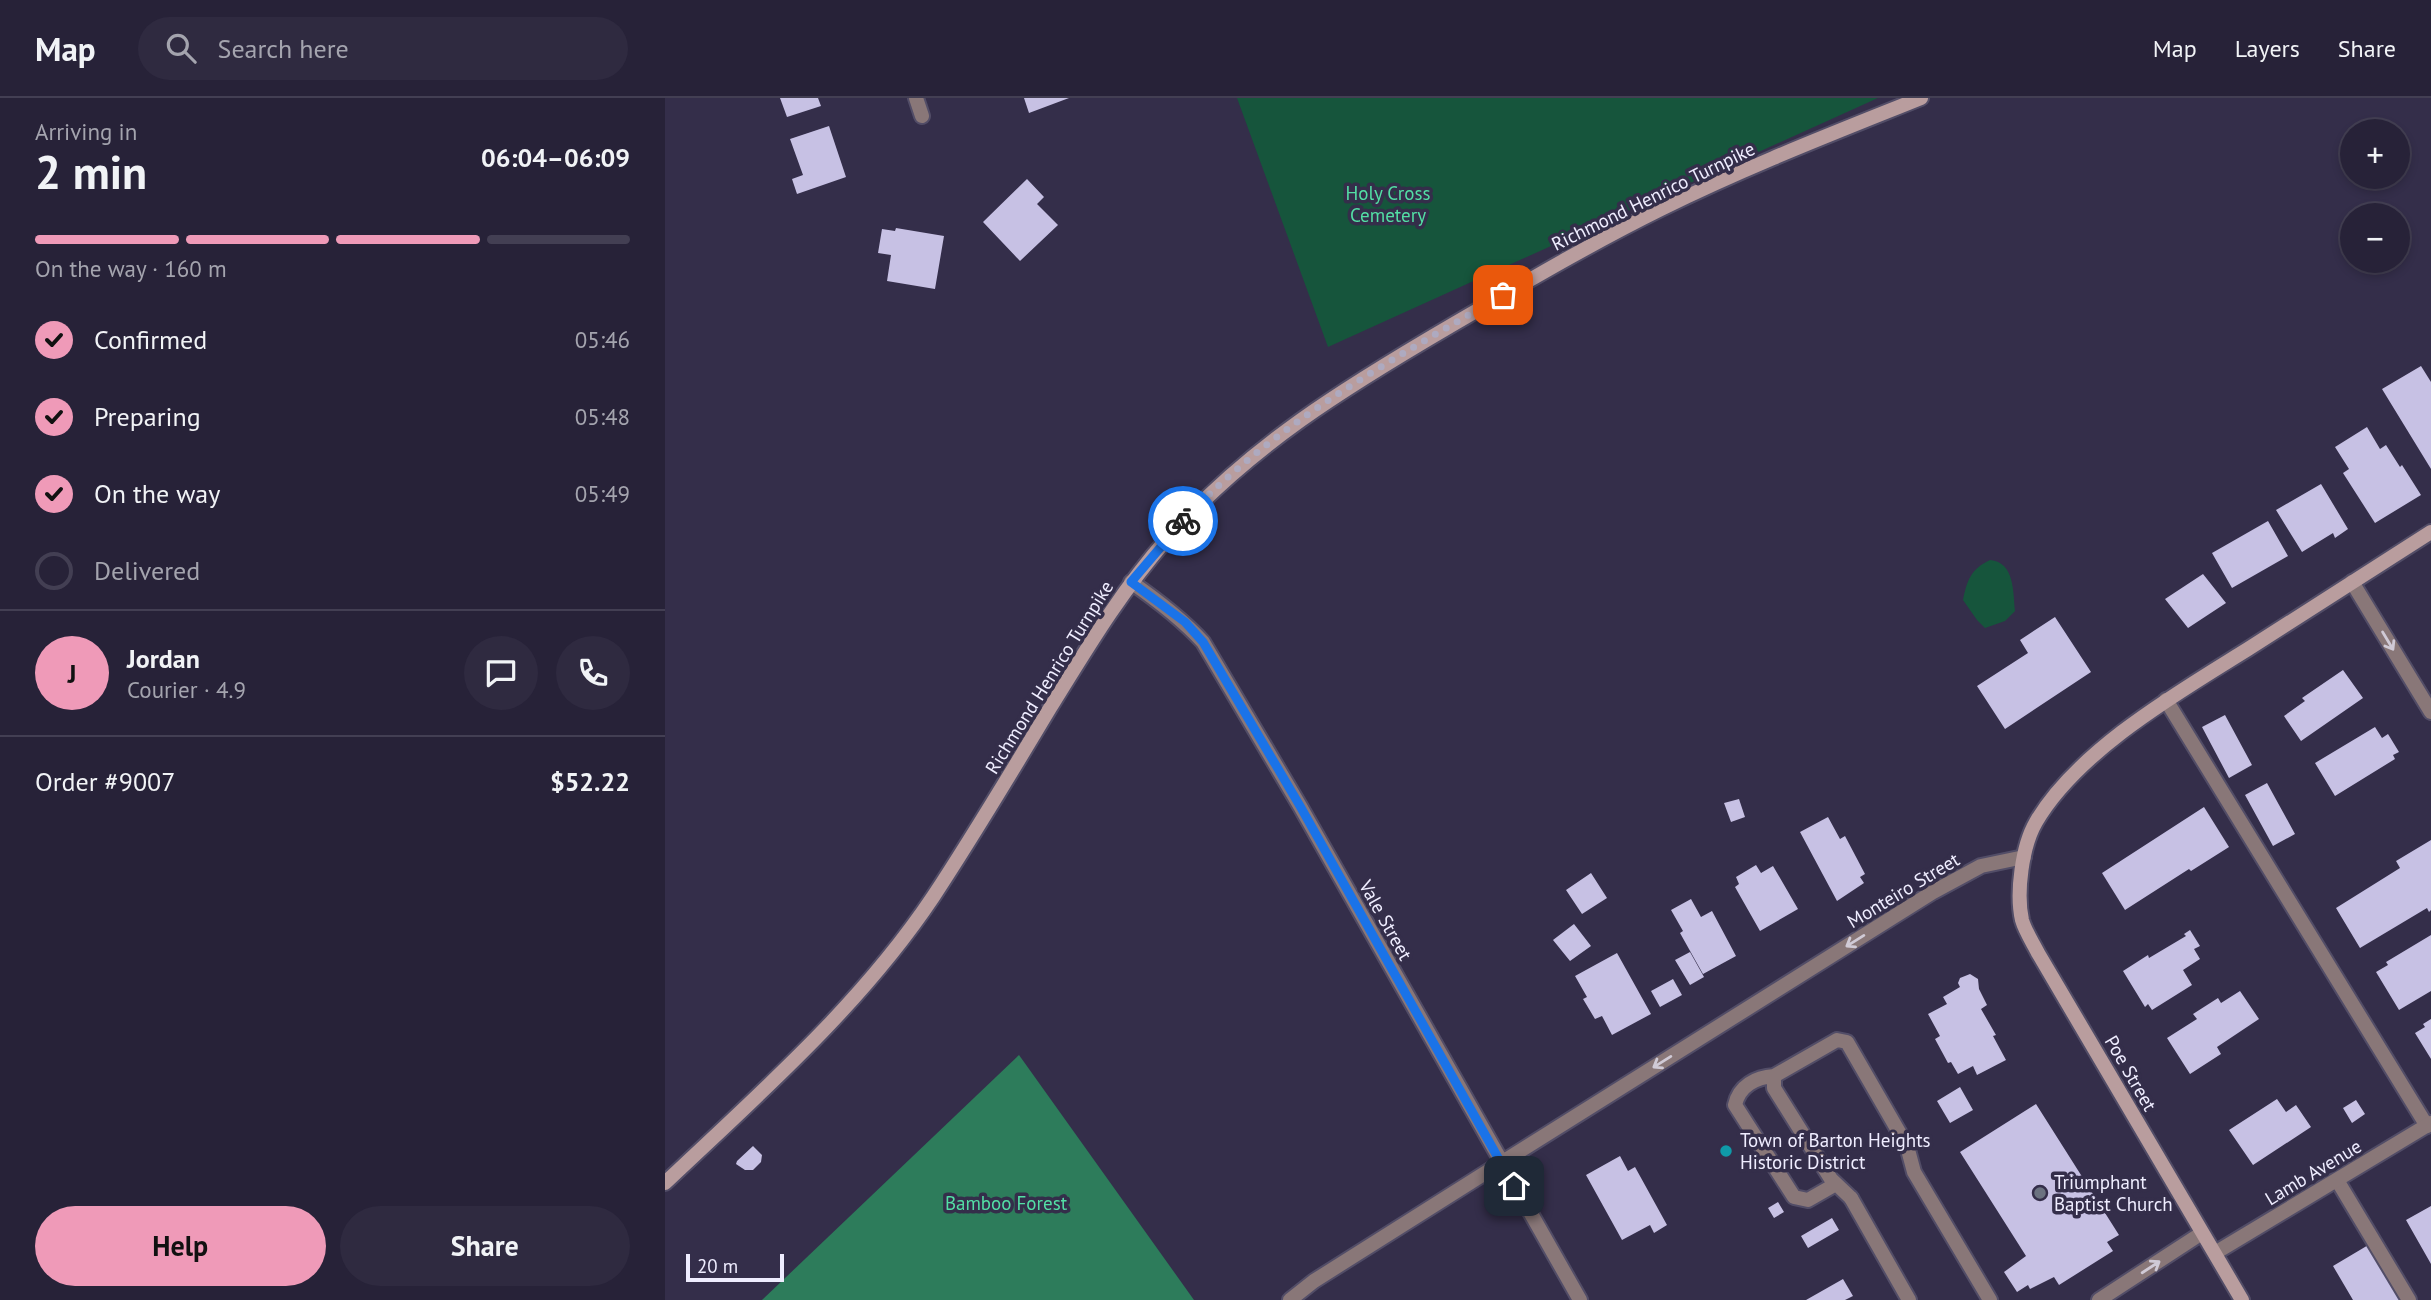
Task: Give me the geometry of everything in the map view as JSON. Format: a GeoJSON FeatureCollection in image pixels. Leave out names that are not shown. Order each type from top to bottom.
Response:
{"type":"FeatureCollection","features":[{"type":"Feature","properties":{"kind":"street"},"geometry":{"type":"LineString","coordinates":[[916,98],[922,116]]}},
{"type":"Feature","properties":{"kind":"street","name":"Richmond Henrico Turnpike"},"geometry":{"type":"LineString","coordinates":[[665,1183],[789,1065],[850,1002],[905,936],[933,897],[1078,662],[1131,582],[1203,500],[1248,459],[1324,403],[1550,268],[1661,209],[1776,157],[1921,98]]}},
{"type":"Feature","properties":{"kind":"street"},"geometry":{"type":"LineString","coordinates":[[2024,857],[2035,823],[2065,783],[2093,755],[2167,700],[2431,532]]}},
{"type":"Feature","properties":{"kind":"street","name":"Vale Street"},"geometry":{"type":"LineString","coordinates":[[1131,582],[1185,622],[1203,642],[1300,806],[1580,1300]]}},
{"type":"Feature","properties":{"kind":"street"},"geometry":{"type":"LineString","coordinates":[[2352,582],[2431,712]]}},
{"type":"Feature","properties":{"kind":"street"},"geometry":{"type":"LineString","coordinates":[[2167,700],[2429,1124]]}},
{"type":"Feature","properties":{"kind":"street","name":"Monteiro Street"},"geometry":{"type":"LineString","coordinates":[[1290,1300],[1314,1281],[1933,892],[1981,866],[2024,857]]}},
{"type":"Feature","properties":{"kind":"street","name":"Poe Street"},"geometry":{"type":"LineString","coordinates":[[2024,857],[2018,888],[2022,922],[2242,1300]]}},
{"type":"Feature","properties":{"kind":"street"},"geometry":{"type":"LineString","coordinates":[[1836,1184],[1808,1200],[1794,1197],[1735,1105],[1737,1094],[1758,1077],[1774,1076],[1837,1040],[1847,1042],[1907,1146],[1914,1172],[1990,1300]]}},
{"type":"Feature","properties":{"kind":"street"},"geometry":{"type":"LineString","coordinates":[[1774,1076],[1774,1088],[1836,1184],[1851,1198],[1909,1300]]}},
{"type":"Feature","properties":{"kind":"street","name":"Lamb Avenue"},"geometry":{"type":"LineString","coordinates":[[2215,1253],[2429,1124]]}},
{"type":"Feature","properties":{"kind":"street"},"geometry":{"type":"LineString","coordinates":[[2337,1180],[2409,1300]]}},
{"type":"Feature","properties":{"kind":"street"},"geometry":{"type":"LineString","coordinates":[[2099,1300],[2202,1233]]}},
{"type":"Feature","properties":{"kind":"green space","name":"Holy Cross Cemetery"},"geometry":{"type":"Polygon","coordinates":[[[1237,98],[1878,98],[1328,347],[1237,98]]]}},
{"type":"Feature","properties":{"kind":"green space"},"geometry":{"type":"Polygon","coordinates":[[[1990,560],[2004,566],[2008,572],[2013,587],[2015,611],[2005,621],[1985,628],[1963,600],[1971,576],[1978,567],[1990,560]]]}},
{"type":"Feature","properties":{"kind":"green space","name":"Bamboo Forest"},"geometry":{"type":"Polygon","coordinates":[[[1019,1055],[1194,1300],[762,1300],[1019,1055]]]}},
{"type":"Feature","properties":{"kind":"building"},"geometry":{"type":"Polygon","coordinates":[[[780,98],[818,98],[821,106],[787,117],[780,98]]]}},
{"type":"Feature","properties":{"kind":"building"},"geometry":{"type":"Polygon","coordinates":[[[1024,98],[1069,98],[1029,113],[1024,98]]]}},
{"type":"Feature","properties":{"kind":"building"},"geometry":{"type":"Polygon","coordinates":[[[829,126],[846,177],[797,194],[792,179],[803,175],[790,139],[829,126]]]}},
{"type":"Feature","properties":{"kind":"building"},"geometry":{"type":"Polygon","coordinates":[[[1027,179],[1044,197],[1037,204],[1058,225],[1020,261],[983,222],[1027,179]]]}},
{"type":"Feature","properties":{"kind":"building"},"geometry":{"type":"Polygon","coordinates":[[[896,228],[944,236],[935,289],[887,281],[891,255],[878,253],[882,229],[895,231],[896,228]]]}},
{"type":"Feature","properties":{"kind":"building"},"geometry":{"type":"Polygon","coordinates":[[[2421,366],[2431,382],[2431,469],[2382,389],[2421,366]]]}},
{"type":"Feature","properties":{"kind":"building"},"geometry":{"type":"Polygon","coordinates":[[[2367,427],[2380,449],[2386,445],[2400,467],[2402,465],[2421,495],[2375,523],[2343,473],[2349,469],[2335,447],[2367,427]]]}},
{"type":"Feature","properties":{"kind":"building"},"geometry":{"type":"Polygon","coordinates":[[[2321,484],[2348,529],[2335,538],[2333,533],[2302,552],[2276,510],[2321,484]]]}},
{"type":"Feature","properties":{"kind":"building"},"geometry":{"type":"Polygon","coordinates":[[[2268,521],[2288,556],[2232,588],[2212,553],[2268,521]]]}},
{"type":"Feature","properties":{"kind":"building"},"geometry":{"type":"Polygon","coordinates":[[[2203,574],[2226,603],[2188,628],[2165,599],[2203,574]]]}},
{"type":"Feature","properties":{"kind":"building"},"geometry":{"type":"Polygon","coordinates":[[[2055,617],[2091,672],[2005,729],[1977,686],[2028,653],[2020,640],[2055,617]]]}},
{"type":"Feature","properties":{"kind":"building"},"geometry":{"type":"Polygon","coordinates":[[[2343,670],[2363,698],[2301,741],[2284,716],[2305,701],[2302,698],[2343,670]]]}},
{"type":"Feature","properties":{"kind":"building"},"geometry":{"type":"Polygon","coordinates":[[[2225,715],[2252,765],[2229,778],[2202,727],[2225,715]]]}},
{"type":"Feature","properties":{"kind":"building"},"geometry":{"type":"Polygon","coordinates":[[[2375,727],[2382,738],[2388,734],[2399,752],[2393,755],[2395,759],[2335,796],[2315,763],[2375,727]]]}},
{"type":"Feature","properties":{"kind":"building"},"geometry":{"type":"Polygon","coordinates":[[[2267,783],[2295,834],[2273,846],[2245,795],[2267,783]]]}},
{"type":"Feature","properties":{"kind":"building"},"geometry":{"type":"Polygon","coordinates":[[[1739,799],[1745,817],[1731,822],[1724,803],[1739,799]]]}},
{"type":"Feature","properties":{"kind":"building"},"geometry":{"type":"Polygon","coordinates":[[[2204,807],[2229,847],[2125,910],[2102,873],[2204,807]]]}},
{"type":"Feature","properties":{"kind":"building"},"geometry":{"type":"Polygon","coordinates":[[[1828,817],[1840,839],[1845,836],[1865,874],[1860,877],[1864,883],[1837,901],[1800,832],[1828,817]]]}},
{"type":"Feature","properties":{"kind":"building"},"geometry":{"type":"Polygon","coordinates":[[[2431,840],[2431,910],[2429,912],[2427,908],[2360,948],[2336,908],[2400,868],[2396,861],[2431,840]]]}},
{"type":"Feature","properties":{"kind":"building"},"geometry":{"type":"Polygon","coordinates":[[[1756,865],[1761,873],[1773,866],[1798,909],[1760,931],[1735,887],[1739,884],[1736,877],[1756,865]]]}},
{"type":"Feature","properties":{"kind":"building"},"geometry":{"type":"Polygon","coordinates":[[[1591,873],[1607,898],[1582,914],[1566,890],[1591,873]]]}},
{"type":"Feature","properties":{"kind":"building"},"geometry":{"type":"Polygon","coordinates":[[[1691,899],[1701,917],[1712,911],[1736,956],[1703,974],[1680,933],[1683,931],[1671,910],[1691,899]]]}},
{"type":"Feature","properties":{"kind":"building"},"geometry":{"type":"Polygon","coordinates":[[[1574,924],[1591,946],[1570,961],[1553,940],[1574,924]]]}},
{"type":"Feature","properties":{"kind":"building"},"geometry":{"type":"Polygon","coordinates":[[[2190,930],[2200,946],[2194,949],[2200,959],[2183,970],[2192,985],[2152,1010],[2148,1004],[2145,1007],[2123,971],[2186,936],[2184,934],[2190,930]]]}},
{"type":"Feature","properties":{"kind":"building"},"geometry":{"type":"Polygon","coordinates":[[[2431,935],[2431,991],[2399,1010],[2376,972],[2388,965],[2386,962],[2431,935]]]}},
{"type":"Feature","properties":{"kind":"building"},"geometry":{"type":"Polygon","coordinates":[[[1690,952],[1704,977],[1690,985],[1675,960],[1690,952]]]}},
{"type":"Feature","properties":{"kind":"building"},"geometry":{"type":"Polygon","coordinates":[[[1617,953],[1651,1014],[1612,1035],[1602,1016],[1595,1019],[1583,999],[1587,997],[1575,976],[1617,953]]]}},
{"type":"Feature","properties":{"kind":"building"},"geometry":{"type":"Polygon","coordinates":[[[1970,974],[1978,979],[1979,989],[1987,1005],[1981,1009],[2006,1060],[1977,1075],[1973,1066],[1958,1074],[1951,1062],[1948,1063],[1935,1039],[1940,1036],[1928,1014],[1947,1004],[1943,997],[1960,987],[1960,978],[1970,974]]]}},
{"type":"Feature","properties":{"kind":"building"},"geometry":{"type":"Polygon","coordinates":[[[1673,979],[1682,995],[1660,1007],[1651,991],[1673,979]]]}},
{"type":"Feature","properties":{"kind":"building"},"geometry":{"type":"Polygon","coordinates":[[[2240,991],[2259,1019],[2217,1047],[2221,1054],[2190,1074],[2167,1038],[2197,1019],[2193,1014],[2218,998],[2221,1003],[2240,991]]]}},
{"type":"Feature","properties":{"kind":"building"},"geometry":{"type":"Polygon","coordinates":[[[2431,1019],[2431,1059],[2415,1033],[2431,1019]]]}},
{"type":"Feature","properties":{"kind":"building"},"geometry":{"type":"Polygon","coordinates":[[[1960,1087],[1973,1110],[1950,1123],[1937,1101],[1960,1087]]]}},
{"type":"Feature","properties":{"kind":"building"},"geometry":{"type":"Polygon","coordinates":[[[2277,1099],[2286,1112],[2296,1105],[2311,1127],[2253,1165],[2229,1130],[2277,1099]]]}},
{"type":"Feature","properties":{"kind":"building"},"geometry":{"type":"Polygon","coordinates":[[[2356,1100],[2365,1114],[2352,1123],[2343,1108],[2356,1100]]]}},
{"type":"Feature","properties":{"kind":"building","name":"Triumphant Baptist Church"},"geometry":{"type":"Polygon","coordinates":[[[2036,1104],[2119,1235],[2107,1242],[2113,1251],[2059,1285],[2054,1277],[2030,1289],[2028,1285],[2017,1292],[2004,1272],[2026,1256],[1960,1152],[2036,1104]]]}},
{"type":"Feature","properties":{"kind":"building"},"geometry":{"type":"Polygon","coordinates":[[[753,1146],[762,1155],[761,1162],[753,1170],[745,1170],[736,1164],[737,1161],[753,1146]]]}},
{"type":"Feature","properties":{"kind":"building"},"geometry":{"type":"Polygon","coordinates":[[[1620,1156],[1628,1171],[1635,1167],[1667,1225],[1654,1233],[1650,1225],[1622,1240],[1586,1175],[1620,1156]]]}},
{"type":"Feature","properties":{"kind":"building"},"geometry":{"type":"Polygon","coordinates":[[[1778,1202],[1784,1212],[1774,1218],[1768,1208],[1778,1202]]]}},
{"type":"Feature","properties":{"kind":"building"},"geometry":{"type":"Polygon","coordinates":[[[2431,1206],[2431,1264],[2406,1220],[2431,1206]]]}},
{"type":"Feature","properties":{"kind":"building"},"geometry":{"type":"Polygon","coordinates":[[[1832,1218],[1839,1230],[1808,1248],[1801,1236],[1832,1218]]]}},
{"type":"Feature","properties":{"kind":"building"},"geometry":{"type":"Polygon","coordinates":[[[2370,1244],[2402,1300],[2353,1300],[2333,1266],[2370,1244]]]}},
{"type":"Feature","properties":{"kind":"building"},"geometry":{"type":"Polygon","coordinates":[[[1843,1279],[1853,1296],[1845,1300],[1806,1300],[1843,1279]]]}},
{"type":"Feature","properties":{"kind":"way so far"},"geometry":{"type":"LineString","coordinates":[[1183,521],[1266,444],[1324,403],[1503,295]]}},
{"type":"Feature","properties":{"kind":"place","name":"Town of Barton Heights Historic District"},"geometry":{"type":"Point","coordinates":[1726,1151]}},
{"type":"Feature","properties":{"kind":"place","name":"Triumphant Baptist Church"},"geometry":{"type":"Point","coordinates":[2040,1193]}},
{"type":"Feature","properties":{"kind":"route"},"geometry":{"type":"LineString","coordinates":[[1183,521],[1131,582],[1185,622],[1203,642],[1300,806],[1514,1186]]}}]}
